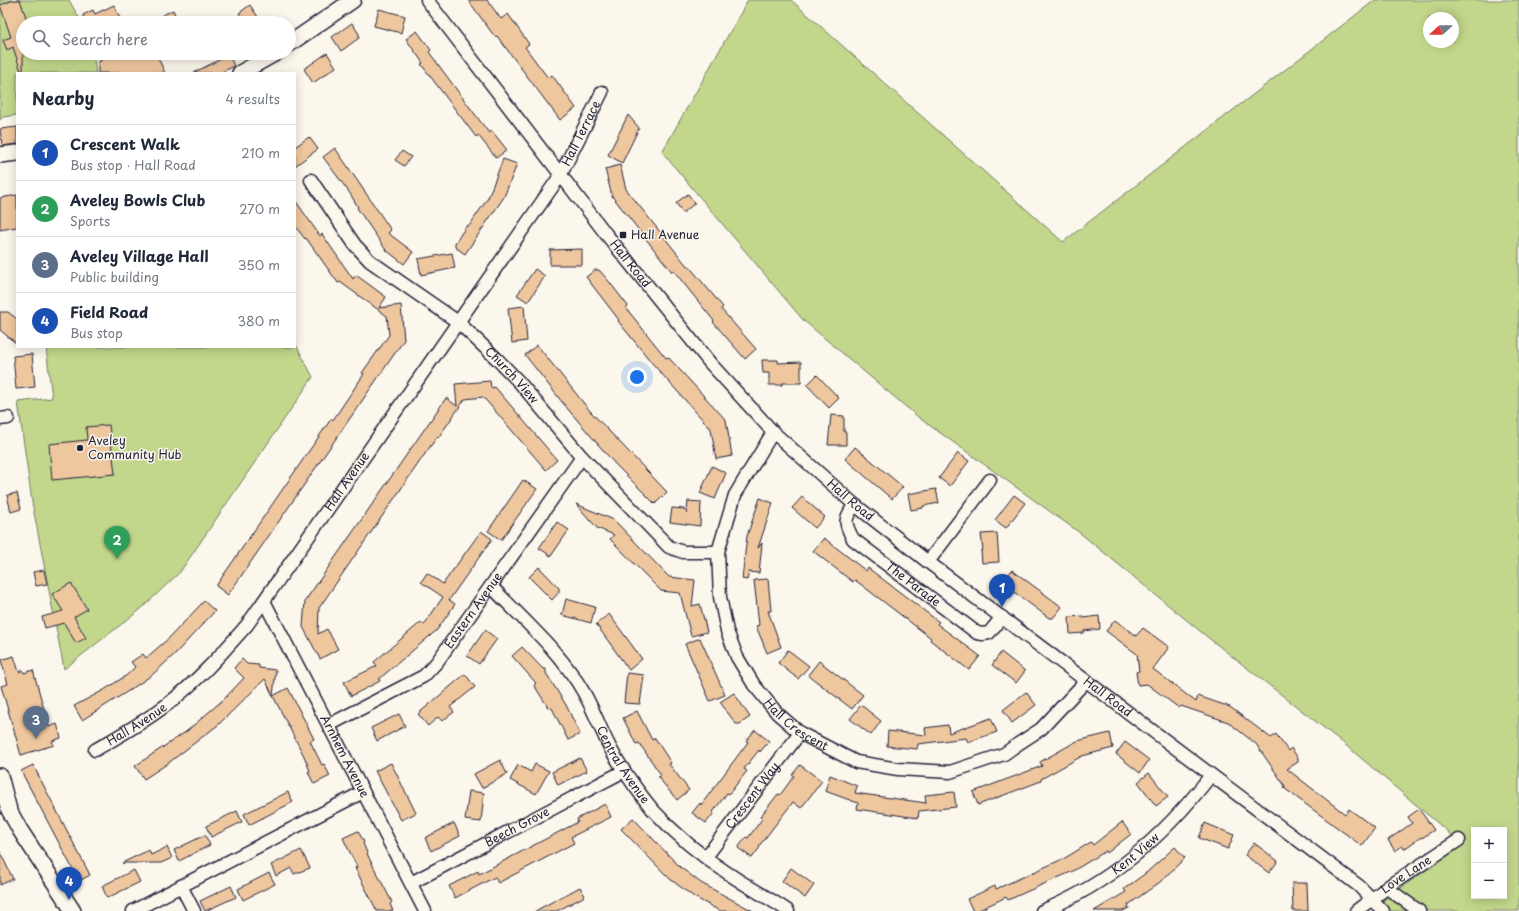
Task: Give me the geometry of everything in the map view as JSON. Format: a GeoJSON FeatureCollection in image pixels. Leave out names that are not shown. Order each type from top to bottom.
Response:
{"type":"FeatureCollection","features":[{"type":"Feature","properties":{"kind":"street"},"geometry":{"type":"LineString","coordinates":[[296,39],[353,0]]}},
{"type":"Feature","properties":{"kind":"street","name":"Hall Road"},"geometry":{"type":"LineString","coordinates":[[427,0],[560,176],[710,364],[773,432],[855,505],[928,562],[1359,886],[1383,911]]}},
{"type":"Feature","properties":{"kind":"street"},"geometry":{"type":"LineString","coordinates":[[242,72],[263,60]]}},
{"type":"Feature","properties":{"kind":"street","name":"Hall Terrace"},"geometry":{"type":"LineString","coordinates":[[560,176],[602,92]]}},
{"type":"Feature","properties":{"kind":"street"},"geometry":{"type":"LineString","coordinates":[[0,155],[16,153]]}},
{"type":"Feature","properties":{"kind":"street","name":"Hall Avenue"},"geometry":{"type":"LineString","coordinates":[[95,750],[137,726],[171,702],[211,665],[247,625],[560,176]]}},
{"type":"Feature","properties":{"kind":"street","name":"Church View"},"geometry":{"type":"LineString","coordinates":[[311,180],[355,245],[370,261],[458,322],[498,360],[520,383],[582,457],[669,547],[683,552],[718,552]]}},
{"type":"Feature","properties":{"kind":"street","name":"Hall Crescent"},"geometry":{"type":"LineString","coordinates":[[773,432],[735,495],[718,552],[720,597],[727,631],[737,656],[754,685],[772,708],[800,733],[856,762],[898,769],[950,772],[1004,754],[1041,729],[1086,681]]}},
{"type":"Feature","properties":{"kind":"street","name":"Eastern Avenue"},"geometry":{"type":"LineString","coordinates":[[329,725],[424,676],[437,662],[582,457]]}},
{"type":"Feature","properties":{"kind":"street"},"geometry":{"type":"LineString","coordinates":[[928,562],[990,480]]}},
{"type":"Feature","properties":{"kind":"street","name":"The Parade"},"geometry":{"type":"LineString","coordinates":[[855,505],[847,514],[846,522],[853,539],[977,632],[983,634],[989,633],[1002,617]]}},
{"type":"Feature","properties":{"kind":"street","name":"Central Avenue"},"geometry":{"type":"LineString","coordinates":[[490,586],[551,647],[570,671],[584,693],[624,771],[635,788],[654,810],[676,833],[706,857],[729,874],[788,911]]}},
{"type":"Feature","properties":{"kind":"street","name":"Arnhem Avenue"},"geometry":{"type":"LineString","coordinates":[[264,601],[425,911]]}},
{"type":"Feature","properties":{"kind":"street","name":"Crescent Way"},"geometry":{"type":"LineString","coordinates":[[706,857],[800,733]]}},
{"type":"Feature","properties":{"kind":"street","name":"Beech Grove"},"geometry":{"type":"LineString","coordinates":[[411,883],[624,771]]}},
{"type":"Feature","properties":{"kind":"street","name":"Kent View"},"geometry":{"type":"LineString","coordinates":[[1042,911],[1078,894],[1118,869],[1143,850],[1173,822],[1211,775]]}},
{"type":"Feature","properties":{"kind":"street"},"geometry":{"type":"LineString","coordinates":[[0,776],[4,812],[20,830],[73,911]]}},
{"type":"Feature","properties":{"kind":"street"},"geometry":{"type":"LineString","coordinates":[[133,911],[363,792]]}},
{"type":"Feature","properties":{"kind":"street","name":"Love Lane"},"geometry":{"type":"LineString","coordinates":[[1356,911],[1387,888],[1459,840]]}},
{"type":"Feature","properties":{"kind":"street"},"geometry":{"type":"LineString","coordinates":[[182,886],[194,911]]}},
{"type":"Feature","properties":{"kind":"street"},"geometry":{"type":"LineString","coordinates":[[1387,888],[1419,911]]}},
{"type":"Feature","properties":{"kind":"green space"},"geometry":{"type":"Polygon","coordinates":[[[0,0],[69,0],[78,16],[16,16],[16,60],[94,60],[96,72],[16,72],[16,115],[3,117],[0,120],[0,0]]]}},
{"type":"Feature","properties":{"kind":"green space"},"geometry":{"type":"Polygon","coordinates":[[[748,0],[791,0],[1063,242],[1375,0],[1519,0],[1519,911],[1389,911],[1381,902],[1460,846],[1448,832],[1342,742],[1206,636],[1080,533],[918,417],[803,320],[662,152],[748,0]]]}},
{"type":"Feature","properties":{"kind":"green space"},"geometry":{"type":"Polygon","coordinates":[[[296,345],[313,377],[180,572],[141,609],[64,669],[32,502],[18,402],[52,398],[46,348],[296,348],[296,345]]]}},
{"type":"Feature","properties":{"kind":"building"},"geometry":{"type":"Polygon","coordinates":[[[14,0],[20,0],[26,16],[16,16],[16,56],[13,47],[7,50],[3,40],[11,37],[0,5],[14,0]]]}},
{"type":"Feature","properties":{"kind":"building"},"geometry":{"type":"Polygon","coordinates":[[[468,0],[487,0],[501,19],[508,14],[529,44],[525,47],[548,78],[552,75],[576,108],[560,120],[468,0]]]}},
{"type":"Feature","properties":{"kind":"building"},"geometry":{"type":"Polygon","coordinates":[[[114,5],[119,16],[83,15],[93,10],[95,14],[114,5]]]}},
{"type":"Feature","properties":{"kind":"building"},"geometry":{"type":"Polygon","coordinates":[[[250,5],[257,16],[241,16],[239,13],[250,5]]]}},
{"type":"Feature","properties":{"kind":"building"},"geometry":{"type":"Polygon","coordinates":[[[379,9],[405,16],[401,33],[374,26],[379,9]]]}},
{"type":"Feature","properties":{"kind":"building"},"geometry":{"type":"Polygon","coordinates":[[[173,10],[176,16],[161,16],[173,10]]]}},
{"type":"Feature","properties":{"kind":"building"},"geometry":{"type":"Polygon","coordinates":[[[352,23],[359,34],[359,38],[341,51],[332,37],[352,23]]]}},
{"type":"Feature","properties":{"kind":"building"},"geometry":{"type":"Polygon","coordinates":[[[417,31],[431,50],[429,52],[489,133],[492,131],[507,150],[496,158],[478,135],[476,137],[421,64],[423,63],[406,39],[417,31]]]}},
{"type":"Feature","properties":{"kind":"building"},"geometry":{"type":"Polygon","coordinates":[[[327,53],[336,67],[313,83],[304,69],[327,53]]]}},
{"type":"Feature","properties":{"kind":"building"},"geometry":{"type":"Polygon","coordinates":[[[17,60],[23,60],[23,71],[21,71],[17,60]]]}},
{"type":"Feature","properties":{"kind":"building"},"geometry":{"type":"Polygon","coordinates":[[[159,60],[165,72],[98,72],[98,62],[159,60]]]}},
{"type":"Feature","properties":{"kind":"building"},"geometry":{"type":"Polygon","coordinates":[[[219,60],[231,60],[234,66],[222,72],[195,72],[219,60]]]}},
{"type":"Feature","properties":{"kind":"building"},"geometry":{"type":"Polygon","coordinates":[[[628,115],[639,128],[622,163],[608,155],[628,115]]]}},
{"type":"Feature","properties":{"kind":"building"},"geometry":{"type":"Polygon","coordinates":[[[16,127],[16,144],[2,146],[0,129],[16,127]]]}},
{"type":"Feature","properties":{"kind":"building"},"geometry":{"type":"Polygon","coordinates":[[[309,137],[318,149],[296,165],[296,146],[309,137]]]}},
{"type":"Feature","properties":{"kind":"building"},"geometry":{"type":"Polygon","coordinates":[[[335,148],[391,230],[388,233],[413,252],[404,264],[386,250],[357,208],[358,207],[349,192],[323,157],[335,148]]]}},
{"type":"Feature","properties":{"kind":"building"},"geometry":{"type":"Polygon","coordinates":[[[402,151],[411,157],[404,166],[395,160],[402,151]]]}},
{"type":"Feature","properties":{"kind":"building"},"geometry":{"type":"Polygon","coordinates":[[[503,159],[517,164],[504,197],[465,254],[455,247],[455,243],[467,225],[469,226],[488,198],[503,159]]]}},
{"type":"Feature","properties":{"kind":"building"},"geometry":{"type":"Polygon","coordinates":[[[620,165],[626,189],[687,266],[688,265],[723,307],[721,309],[756,349],[745,359],[713,322],[714,321],[673,270],[672,272],[612,196],[605,169],[620,165]]]}},
{"type":"Feature","properties":{"kind":"building"},"geometry":{"type":"Polygon","coordinates":[[[688,194],[695,203],[683,213],[676,203],[688,194]]]}},
{"type":"Feature","properties":{"kind":"building"},"geometry":{"type":"Polygon","coordinates":[[[16,195],[16,227],[0,230],[0,198],[16,195]]]}},
{"type":"Feature","properties":{"kind":"building"},"geometry":{"type":"Polygon","coordinates":[[[296,201],[320,236],[322,234],[353,279],[356,275],[386,297],[379,308],[401,305],[404,340],[228,595],[216,586],[331,419],[333,420],[364,374],[362,373],[389,335],[387,316],[340,282],[338,283],[306,238],[305,239],[296,227],[296,201]]]}},
{"type":"Feature","properties":{"kind":"building"},"geometry":{"type":"Polygon","coordinates":[[[582,249],[582,265],[550,265],[550,250],[582,249]]]}},
{"type":"Feature","properties":{"kind":"building"},"geometry":{"type":"Polygon","coordinates":[[[452,253],[455,268],[421,275],[418,259],[452,253]]]}},
{"type":"Feature","properties":{"kind":"building"},"geometry":{"type":"Polygon","coordinates":[[[535,269],[545,276],[528,302],[517,295],[535,269]]]}},
{"type":"Feature","properties":{"kind":"building"},"geometry":{"type":"Polygon","coordinates":[[[595,270],[599,270],[607,279],[628,306],[626,308],[666,358],[668,357],[726,420],[732,456],[716,459],[711,429],[652,363],[618,321],[619,320],[586,277],[595,270]]]}},
{"type":"Feature","properties":{"kind":"building"},"geometry":{"type":"Polygon","coordinates":[[[524,306],[527,341],[512,343],[508,308],[524,306]]]}},
{"type":"Feature","properties":{"kind":"building"},"geometry":{"type":"Polygon","coordinates":[[[0,312],[8,312],[16,318],[16,343],[0,330],[0,312]]]}},
{"type":"Feature","properties":{"kind":"building"},"geometry":{"type":"Polygon","coordinates":[[[537,345],[590,411],[667,492],[655,504],[615,464],[566,407],[525,355],[537,345]]]}},
{"type":"Feature","properties":{"kind":"building"},"geometry":{"type":"Polygon","coordinates":[[[32,354],[35,387],[16,389],[13,356],[32,354]]]}},
{"type":"Feature","properties":{"kind":"building"},"geometry":{"type":"Polygon","coordinates":[[[762,360],[778,360],[778,363],[801,362],[801,383],[769,385],[769,373],[763,373],[762,360]]]}},
{"type":"Feature","properties":{"kind":"building"},"geometry":{"type":"Polygon","coordinates":[[[817,375],[839,398],[829,408],[807,385],[817,375]]]}},
{"type":"Feature","properties":{"kind":"building"},"geometry":{"type":"Polygon","coordinates":[[[490,381],[491,388],[495,387],[557,460],[546,470],[483,397],[465,399],[438,438],[437,437],[427,451],[319,608],[318,634],[327,629],[338,649],[320,659],[303,627],[305,601],[446,398],[457,406],[455,384],[490,381]]]}},
{"type":"Feature","properties":{"kind":"building"},"geometry":{"type":"Polygon","coordinates":[[[831,415],[844,416],[846,445],[828,445],[831,415]]]}},
{"type":"Feature","properties":{"kind":"building","name":"Aveley Community Hub"},"geometry":{"type":"Polygon","coordinates":[[[109,425],[115,474],[52,480],[49,444],[87,440],[86,427],[109,425]]]}},
{"type":"Feature","properties":{"kind":"building"},"geometry":{"type":"Polygon","coordinates":[[[855,447],[903,487],[892,499],[845,459],[855,447]]]}},
{"type":"Feature","properties":{"kind":"building"},"geometry":{"type":"Polygon","coordinates":[[[958,453],[969,461],[950,486],[939,478],[958,453]]]}},
{"type":"Feature","properties":{"kind":"building"},"geometry":{"type":"Polygon","coordinates":[[[712,466],[726,473],[715,499],[700,493],[712,466]]]}},
{"type":"Feature","properties":{"kind":"building"},"geometry":{"type":"Polygon","coordinates":[[[523,480],[537,489],[501,540],[488,531],[523,480]]]}},
{"type":"Feature","properties":{"kind":"building"},"geometry":{"type":"Polygon","coordinates":[[[936,489],[939,503],[911,510],[908,494],[936,489]]]}},
{"type":"Feature","properties":{"kind":"building"},"geometry":{"type":"Polygon","coordinates":[[[17,493],[21,509],[11,512],[7,495],[17,493]]]}},
{"type":"Feature","properties":{"kind":"building"},"geometry":{"type":"Polygon","coordinates":[[[1014,495],[1025,503],[1006,528],[995,520],[1014,495]]]}},
{"type":"Feature","properties":{"kind":"building"},"geometry":{"type":"Polygon","coordinates":[[[802,497],[825,517],[815,528],[792,508],[802,497]]]}},
{"type":"Feature","properties":{"kind":"building"},"geometry":{"type":"Polygon","coordinates":[[[760,498],[773,503],[758,548],[762,543],[759,573],[749,572],[747,580],[742,579],[747,536],[760,498]]]}},
{"type":"Feature","properties":{"kind":"building"},"geometry":{"type":"Polygon","coordinates":[[[688,501],[701,502],[700,526],[670,522],[672,508],[684,509],[687,513],[688,501]]]}},
{"type":"Feature","properties":{"kind":"building"},"geometry":{"type":"Polygon","coordinates":[[[576,504],[614,520],[669,577],[695,580],[692,606],[700,604],[707,632],[691,636],[680,593],[661,591],[610,539],[614,535],[597,528],[576,504]]]}},
{"type":"Feature","properties":{"kind":"building"},"geometry":{"type":"Polygon","coordinates":[[[557,522],[569,530],[551,556],[539,548],[557,522]]]}},
{"type":"Feature","properties":{"kind":"building"},"geometry":{"type":"Polygon","coordinates":[[[481,531],[492,539],[449,600],[455,604],[437,630],[379,679],[380,681],[351,696],[344,682],[377,666],[374,662],[421,622],[424,625],[443,597],[421,582],[427,573],[443,584],[481,531]]]}},
{"type":"Feature","properties":{"kind":"building"},"geometry":{"type":"Polygon","coordinates":[[[997,533],[999,562],[982,563],[981,551],[983,550],[981,534],[997,533]]]}},
{"type":"Feature","properties":{"kind":"building"},"geometry":{"type":"Polygon","coordinates":[[[824,538],[866,571],[868,568],[939,622],[937,624],[980,656],[969,670],[930,640],[931,638],[855,580],[853,582],[813,551],[824,538]]]}},
{"type":"Feature","properties":{"kind":"building"},"geometry":{"type":"Polygon","coordinates":[[[539,567],[559,588],[559,592],[552,600],[529,577],[539,567]]]}},
{"type":"Feature","properties":{"kind":"building"},"geometry":{"type":"Polygon","coordinates":[[[44,570],[47,584],[36,586],[33,572],[44,570]]]}},
{"type":"Feature","properties":{"kind":"building"},"geometry":{"type":"Polygon","coordinates":[[[1012,570],[1062,607],[1053,618],[1049,618],[1002,583],[1012,570]]]}},
{"type":"Feature","properties":{"kind":"building"},"geometry":{"type":"Polygon","coordinates":[[[768,579],[771,611],[768,611],[781,647],[767,653],[756,626],[759,625],[754,580],[768,579]]]}},
{"type":"Feature","properties":{"kind":"building"},"geometry":{"type":"Polygon","coordinates":[[[71,583],[87,609],[74,617],[86,638],[76,643],[64,623],[45,628],[42,617],[63,611],[52,594],[71,583]]]}},
{"type":"Feature","properties":{"kind":"building"},"geometry":{"type":"Polygon","coordinates":[[[566,599],[595,607],[591,623],[562,615],[566,599]]]}},
{"type":"Feature","properties":{"kind":"building"},"geometry":{"type":"Polygon","coordinates":[[[204,601],[215,611],[175,654],[152,675],[82,720],[74,706],[104,690],[127,675],[135,667],[131,662],[143,654],[146,658],[169,638],[204,601]]]}},
{"type":"Feature","properties":{"kind":"building"},"geometry":{"type":"Polygon","coordinates":[[[609,614],[642,659],[629,670],[596,624],[609,614]]]}},
{"type":"Feature","properties":{"kind":"building"},"geometry":{"type":"Polygon","coordinates":[[[1083,616],[1083,618],[1099,616],[1100,629],[1084,631],[1084,633],[1070,634],[1069,617],[1083,616]]]}},
{"type":"Feature","properties":{"kind":"building"},"geometry":{"type":"Polygon","coordinates":[[[1115,620],[1136,636],[1143,628],[1169,647],[1153,669],[1196,702],[1198,696],[1230,707],[1271,738],[1276,734],[1288,751],[1291,748],[1298,758],[1298,762],[1287,769],[1345,814],[1349,809],[1375,828],[1362,846],[1284,788],[1285,786],[1256,744],[1228,722],[1181,706],[1179,708],[1147,684],[1138,685],[1136,672],[1139,671],[1137,654],[1106,631],[1115,620]]]}},
{"type":"Feature","properties":{"kind":"building"},"geometry":{"type":"Polygon","coordinates":[[[485,630],[497,639],[479,664],[467,656],[485,630]]]}},
{"type":"Feature","properties":{"kind":"building"},"geometry":{"type":"Polygon","coordinates":[[[700,638],[725,695],[710,701],[685,644],[700,638]]]}},
{"type":"Feature","properties":{"kind":"building"},"geometry":{"type":"Polygon","coordinates":[[[522,647],[543,669],[546,669],[546,673],[566,705],[580,734],[568,740],[552,708],[549,709],[534,685],[536,683],[512,656],[522,647]]]}},
{"type":"Feature","properties":{"kind":"building"},"geometry":{"type":"Polygon","coordinates":[[[788,650],[809,666],[798,679],[778,663],[788,650]]]}},
{"type":"Feature","properties":{"kind":"building"},"geometry":{"type":"Polygon","coordinates":[[[1001,652],[1025,671],[1016,683],[992,665],[1001,652]]]}},
{"type":"Feature","properties":{"kind":"building"},"geometry":{"type":"Polygon","coordinates":[[[14,656],[19,672],[23,670],[24,673],[33,670],[49,727],[57,724],[61,738],[52,741],[54,745],[21,755],[1,686],[8,684],[1,660],[14,656]]]}},
{"type":"Feature","properties":{"kind":"building"},"geometry":{"type":"Polygon","coordinates":[[[242,659],[247,664],[259,665],[259,668],[276,670],[273,696],[265,679],[218,725],[167,764],[144,779],[135,766],[187,731],[224,699],[244,678],[234,668],[242,659]]]}},
{"type":"Feature","properties":{"kind":"building"},"geometry":{"type":"Polygon","coordinates":[[[819,661],[863,695],[852,709],[808,675],[819,661]]]}},
{"type":"Feature","properties":{"kind":"building"},"geometry":{"type":"Polygon","coordinates":[[[627,673],[644,675],[640,704],[624,703],[627,673]]]}},
{"type":"Feature","properties":{"kind":"building"},"geometry":{"type":"Polygon","coordinates":[[[465,674],[475,687],[450,707],[454,712],[442,721],[438,717],[428,726],[418,714],[465,674]]]}},
{"type":"Feature","properties":{"kind":"building"},"geometry":{"type":"Polygon","coordinates":[[[288,688],[314,739],[310,741],[322,765],[324,764],[330,776],[314,784],[308,772],[310,771],[304,756],[273,696],[288,688]]]}},
{"type":"Feature","properties":{"kind":"building"},"geometry":{"type":"Polygon","coordinates":[[[1026,692],[1036,705],[1012,723],[1003,710],[1026,692]]]}},
{"type":"Feature","properties":{"kind":"building"},"geometry":{"type":"Polygon","coordinates":[[[734,693],[750,717],[740,724],[736,724],[720,702],[734,693]]]}},
{"type":"Feature","properties":{"kind":"building"},"geometry":{"type":"Polygon","coordinates":[[[861,705],[881,721],[871,735],[850,719],[861,705]]]}},
{"type":"Feature","properties":{"kind":"building"},"geometry":{"type":"Polygon","coordinates":[[[637,711],[652,740],[655,738],[671,763],[669,764],[689,790],[677,800],[658,777],[661,775],[639,743],[636,744],[623,718],[637,711]]]}},
{"type":"Feature","properties":{"kind":"building"},"geometry":{"type":"Polygon","coordinates":[[[399,714],[405,726],[377,741],[371,728],[399,714]]]}},
{"type":"Feature","properties":{"kind":"building"},"geometry":{"type":"Polygon","coordinates":[[[991,718],[997,732],[968,742],[966,738],[918,744],[917,749],[887,746],[888,731],[926,735],[925,728],[948,725],[949,733],[991,718]]]}},
{"type":"Feature","properties":{"kind":"building"},"geometry":{"type":"Polygon","coordinates":[[[755,730],[769,741],[760,752],[759,750],[744,769],[747,771],[729,794],[727,793],[706,823],[692,813],[700,803],[701,805],[748,742],[746,741],[755,730]]]}},
{"type":"Feature","properties":{"kind":"building"},"geometry":{"type":"Polygon","coordinates":[[[1110,733],[1113,748],[1082,756],[1041,779],[1041,781],[978,805],[973,792],[1042,766],[1040,762],[1077,741],[1110,733]]]}},
{"type":"Feature","properties":{"kind":"building"},"geometry":{"type":"Polygon","coordinates":[[[1125,742],[1149,760],[1140,773],[1116,754],[1125,742]]]}},
{"type":"Feature","properties":{"kind":"building"},"geometry":{"type":"Polygon","coordinates":[[[580,758],[587,771],[558,785],[552,772],[580,758]]]}},
{"type":"Feature","properties":{"kind":"building"},"geometry":{"type":"Polygon","coordinates":[[[500,760],[507,774],[482,788],[474,774],[500,760]]]}},
{"type":"Feature","properties":{"kind":"building"},"geometry":{"type":"Polygon","coordinates":[[[391,763],[416,813],[401,820],[375,771],[391,763]]]}},
{"type":"Feature","properties":{"kind":"building"},"geometry":{"type":"Polygon","coordinates":[[[535,764],[549,771],[536,794],[510,780],[518,765],[531,772],[535,764]]]}},
{"type":"Feature","properties":{"kind":"building"},"geometry":{"type":"Polygon","coordinates":[[[33,765],[90,875],[79,881],[21,771],[33,765]]]}},
{"type":"Feature","properties":{"kind":"building"},"geometry":{"type":"Polygon","coordinates":[[[800,765],[822,781],[801,808],[793,802],[759,846],[760,847],[752,858],[738,848],[746,837],[748,838],[762,819],[760,817],[778,794],[780,795],[800,765]]]}},
{"type":"Feature","properties":{"kind":"building"},"geometry":{"type":"Polygon","coordinates":[[[1149,773],[1168,797],[1156,806],[1138,782],[1149,773]]]}},
{"type":"Feature","properties":{"kind":"building"},"geometry":{"type":"Polygon","coordinates":[[[830,775],[857,786],[855,793],[926,803],[925,795],[954,792],[956,807],[919,811],[918,818],[857,809],[858,803],[825,791],[830,775]]]}},
{"type":"Feature","properties":{"kind":"building"},"geometry":{"type":"Polygon","coordinates":[[[469,791],[484,793],[481,822],[465,820],[469,791]]]}},
{"type":"Feature","properties":{"kind":"building"},"geometry":{"type":"Polygon","coordinates":[[[288,792],[293,802],[249,825],[244,814],[288,792]]]}},
{"type":"Feature","properties":{"kind":"building"},"geometry":{"type":"Polygon","coordinates":[[[605,804],[611,817],[571,837],[574,843],[498,883],[495,877],[455,898],[449,886],[478,871],[479,874],[578,822],[577,819],[605,804]]]}},
{"type":"Feature","properties":{"kind":"building"},"geometry":{"type":"Polygon","coordinates":[[[1419,809],[1434,830],[1404,849],[1402,846],[1395,851],[1388,840],[1412,823],[1408,817],[1419,809]]]}},
{"type":"Feature","properties":{"kind":"building"},"geometry":{"type":"Polygon","coordinates":[[[237,811],[242,822],[211,837],[206,826],[237,811]]]}},
{"type":"Feature","properties":{"kind":"building"},"geometry":{"type":"Polygon","coordinates":[[[633,818],[680,867],[701,883],[753,911],[720,911],[694,897],[670,879],[621,829],[633,818]]]}},
{"type":"Feature","properties":{"kind":"building"},"geometry":{"type":"Polygon","coordinates":[[[1122,822],[1131,834],[1107,853],[1106,851],[1073,871],[1008,900],[1006,897],[977,911],[973,911],[967,899],[995,886],[996,889],[1065,858],[1091,842],[1093,845],[1122,822]]]}},
{"type":"Feature","properties":{"kind":"building"},"geometry":{"type":"Polygon","coordinates":[[[454,823],[460,836],[431,851],[425,838],[454,823]]]}},
{"type":"Feature","properties":{"kind":"building"},"geometry":{"type":"Polygon","coordinates":[[[1205,823],[1234,835],[1228,849],[1199,838],[1205,823]]]}},
{"type":"Feature","properties":{"kind":"building"},"geometry":{"type":"Polygon","coordinates":[[[358,831],[364,842],[363,843],[369,858],[392,902],[390,904],[393,911],[377,911],[355,868],[357,867],[343,838],[358,831]]]}},
{"type":"Feature","properties":{"kind":"building"},"geometry":{"type":"Polygon","coordinates":[[[205,835],[210,845],[179,861],[174,850],[205,835]]]}},
{"type":"Feature","properties":{"kind":"building"},"geometry":{"type":"Polygon","coordinates":[[[1254,843],[1278,861],[1269,873],[1245,855],[1254,843]]]}},
{"type":"Feature","properties":{"kind":"building"},"geometry":{"type":"Polygon","coordinates":[[[167,847],[172,858],[161,863],[122,863],[149,850],[151,855],[167,847]]]}},
{"type":"Feature","properties":{"kind":"building"},"geometry":{"type":"Polygon","coordinates":[[[1175,847],[1185,858],[1160,882],[1128,905],[1129,908],[1123,911],[1094,911],[1126,892],[1124,889],[1146,873],[1175,847]]]}},
{"type":"Feature","properties":{"kind":"building"},"geometry":{"type":"Polygon","coordinates":[[[301,850],[310,868],[294,874],[291,868],[276,876],[271,865],[301,850]]]}},
{"type":"Feature","properties":{"kind":"building"},"geometry":{"type":"Polygon","coordinates":[[[0,852],[13,879],[0,885],[0,852]]]}},
{"type":"Feature","properties":{"kind":"building"},"geometry":{"type":"Polygon","coordinates":[[[791,868],[814,885],[805,898],[782,881],[791,868]]]}},
{"type":"Feature","properties":{"kind":"building"},"geometry":{"type":"Polygon","coordinates":[[[134,870],[140,882],[107,898],[102,886],[134,870]]]}},
{"type":"Feature","properties":{"kind":"building"},"geometry":{"type":"Polygon","coordinates":[[[269,873],[275,884],[243,900],[238,889],[269,873]]]}},
{"type":"Feature","properties":{"kind":"building"},"geometry":{"type":"Polygon","coordinates":[[[1292,883],[1307,883],[1308,911],[1293,911],[1292,883]]]}},
{"type":"Feature","properties":{"kind":"building"},"geometry":{"type":"Polygon","coordinates":[[[231,886],[236,897],[205,911],[200,901],[231,886]]]}},
{"type":"Feature","properties":{"kind":"building"},"geometry":{"type":"Polygon","coordinates":[[[580,887],[585,896],[557,911],[535,911],[580,887]]]}},
{"type":"Feature","properties":{"kind":"place","name":"Hall Avenue"},"geometry":{"type":"Point","coordinates":[623,235]}},
{"type":"Feature","properties":{"kind":"place","name":"Aveley Community Hub"},"geometry":{"type":"Point","coordinates":[80,448]}},
{"type":"Feature","properties":{"kind":"place","name":"Aveley Bowls Club"},"geometry":{"type":"Point","coordinates":[117,559]}},
{"type":"Feature","properties":{"kind":"place","name":"Crescent Walk"},"geometry":{"type":"Point","coordinates":[1002,607]}},
{"type":"Feature","properties":{"kind":"place","name":"Aveley Village Hall"},"geometry":{"type":"Point","coordinates":[36,739]}},
{"type":"Feature","properties":{"kind":"place","name":"Field Road"},"geometry":{"type":"Point","coordinates":[69,900]}}]}
